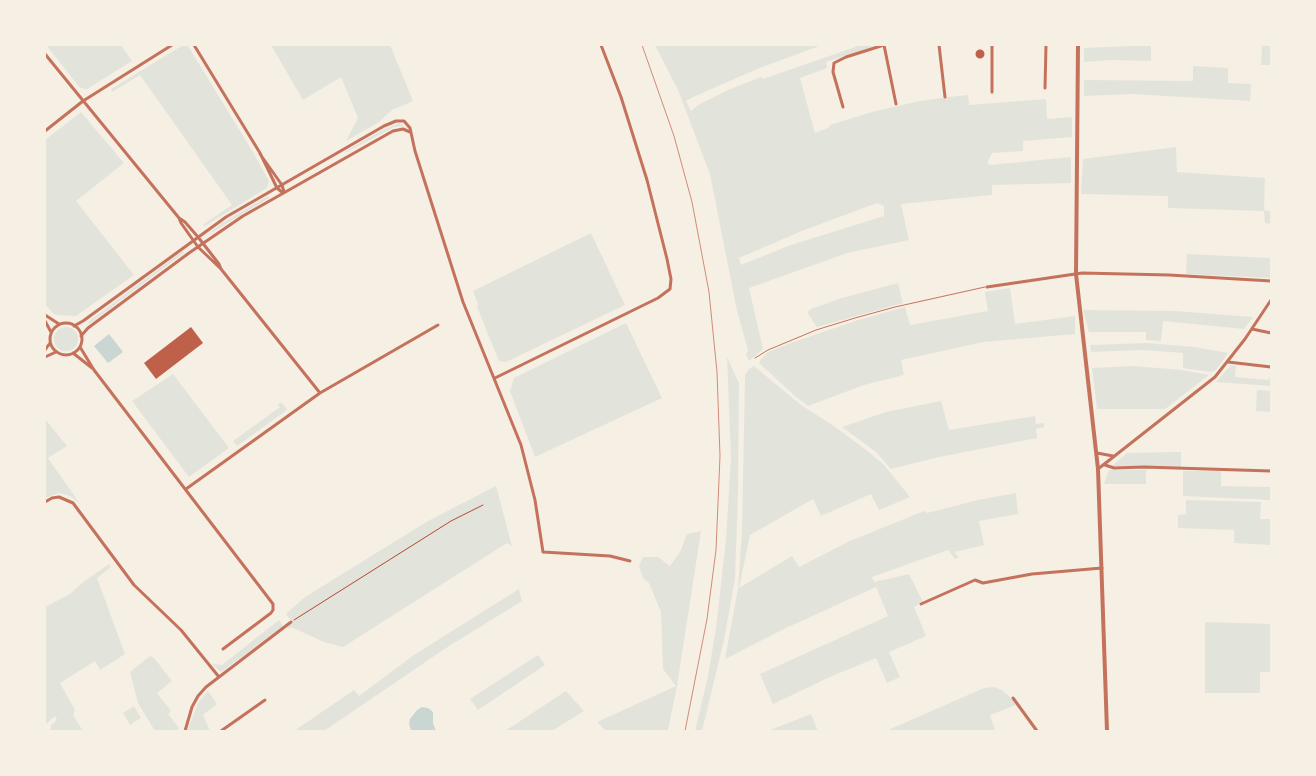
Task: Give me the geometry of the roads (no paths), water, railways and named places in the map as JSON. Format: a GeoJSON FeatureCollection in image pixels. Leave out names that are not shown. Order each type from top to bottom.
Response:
{"type":"FeatureCollection","features":[{"type":"Feature","properties":{"kind":"street"},"geometry":{"type":"LineString","coordinates":[[45,131],[83,101],[172,45]]}},
{"type":"Feature","properties":{"kind":"street"},"geometry":{"type":"LineString","coordinates":[[194,45],[260,153],[282,185],[284,193]]}},
{"type":"Feature","properties":{"kind":"street"},"geometry":{"type":"LineString","coordinates":[[495,378],[658,298],[670,289],[671,278],[667,259],[647,180],[601,45]]}},
{"type":"Feature","properties":{"kind":"street"},"geometry":{"type":"LineString","coordinates":[[844,107],[833,72],[834,63],[846,57],[884,45],[896,104]]}},
{"type":"Feature","properties":{"kind":"street"},"geometry":{"type":"LineString","coordinates":[[939,45],[944,97]]}},
{"type":"Feature","properties":{"kind":"street"},"geometry":{"type":"LineString","coordinates":[[992,45],[992,92]]}},
{"type":"Feature","properties":{"kind":"street"},"geometry":{"type":"LineString","coordinates":[[1045,88],[1046,45]]}},
{"type":"Feature","properties":{"kind":"street"},"geometry":{"type":"LineString","coordinates":[[1078,45],[1076,274],[1097,453],[1108,731]]}},
{"type":"Feature","properties":{"kind":"street"},"geometry":{"type":"LineString","coordinates":[[45,54],[179,218],[198,247],[221,269],[320,393]]}},
{"type":"Feature","properties":{"kind":"street"},"geometry":{"type":"LineString","coordinates":[[74,326],[226,217],[392,123],[406,122],[410,128],[460,293],[512,421],[528,470],[543,552],[610,556],[630,560]]}},
{"type":"Feature","properties":{"kind":"street"},"geometry":{"type":"LineString","coordinates":[[223,650],[271,614],[273,604],[94,370],[80,347],[81,336],[88,328],[203,243],[243,216],[394,131],[403,130],[410,132]]}},
{"type":"Feature","properties":{"kind":"street"},"geometry":{"type":"LineString","coordinates":[[260,153],[277,188],[284,193]]}},
{"type":"Feature","properties":{"kind":"street"},"geometry":{"type":"LineString","coordinates":[[179,218],[186,222],[221,269]]}},
{"type":"Feature","properties":{"kind":"street"},"geometry":{"type":"LineString","coordinates":[[987,287],[1082,273],[1169,275],[1271,281]]}},
{"type":"Feature","properties":{"kind":"street"},"geometry":{"type":"LineString","coordinates":[[1098,469],[1203,387],[1228,362],[1271,300]]}},
{"type":"Feature","properties":{"kind":"street"},"geometry":{"type":"LineString","coordinates":[[45,315],[59,325]]}},
{"type":"Feature","properties":{"kind":"street"},"geometry":{"type":"LineString","coordinates":[[45,321],[52,332]]}},
{"type":"Feature","properties":{"kind":"street"},"geometry":{"type":"LineString","coordinates":[[45,350],[50,343],[52,332],[59,325],[66,323],[74,326],[81,336]]}},
{"type":"Feature","properties":{"kind":"street"},"geometry":{"type":"LineString","coordinates":[[186,489],[320,393],[438,325]]}},
{"type":"Feature","properties":{"kind":"street"},"geometry":{"type":"LineString","coordinates":[[1252,329],[1271,333]]}},
{"type":"Feature","properties":{"kind":"street"},"geometry":{"type":"LineString","coordinates":[[50,343],[56,352],[64,355],[74,353],[80,347]]}},
{"type":"Feature","properties":{"kind":"street"},"geometry":{"type":"LineString","coordinates":[[45,357],[56,352]]}},
{"type":"Feature","properties":{"kind":"street"},"geometry":{"type":"LineString","coordinates":[[74,353],[94,370]]}},
{"type":"Feature","properties":{"kind":"street"},"geometry":{"type":"LineString","coordinates":[[1228,362],[1271,367]]}},
{"type":"Feature","properties":{"kind":"street"},"geometry":{"type":"LineString","coordinates":[[1097,453],[1113,456]]}},
{"type":"Feature","properties":{"kind":"street"},"geometry":{"type":"LineString","coordinates":[[1105,465],[1114,468],[1144,467],[1271,471]]}},
{"type":"Feature","properties":{"kind":"street"},"geometry":{"type":"LineString","coordinates":[[45,502],[59,497],[73,503],[134,585],[181,630],[219,677]]}},
{"type":"Feature","properties":{"kind":"street"},"geometry":{"type":"LineString","coordinates":[[921,604],[975,580],[983,583],[1032,574],[1102,568]]}},
{"type":"Feature","properties":{"kind":"street"},"geometry":{"type":"LineString","coordinates":[[185,731],[192,707],[198,696],[219,677],[291,622]]}},
{"type":"Feature","properties":{"kind":"street"},"geometry":{"type":"LineString","coordinates":[[1013,698],[1037,731]]}},
{"type":"Feature","properties":{"kind":"street"},"geometry":{"type":"LineString","coordinates":[[222,731],[265,700]]}},
{"type":"Feature","properties":{"kind":"lane"},"geometry":{"type":"LineString","coordinates":[[755,358],[768,350],[816,330],[855,318],[904,304],[987,287]]}},
{"type":"Feature","properties":{"kind":"railway"},"geometry":{"type":"LineString","coordinates":[[642,45],[674,136],[692,202],[709,292],[717,372],[720,456],[716,550],[707,619],[685,731]]}}]}
